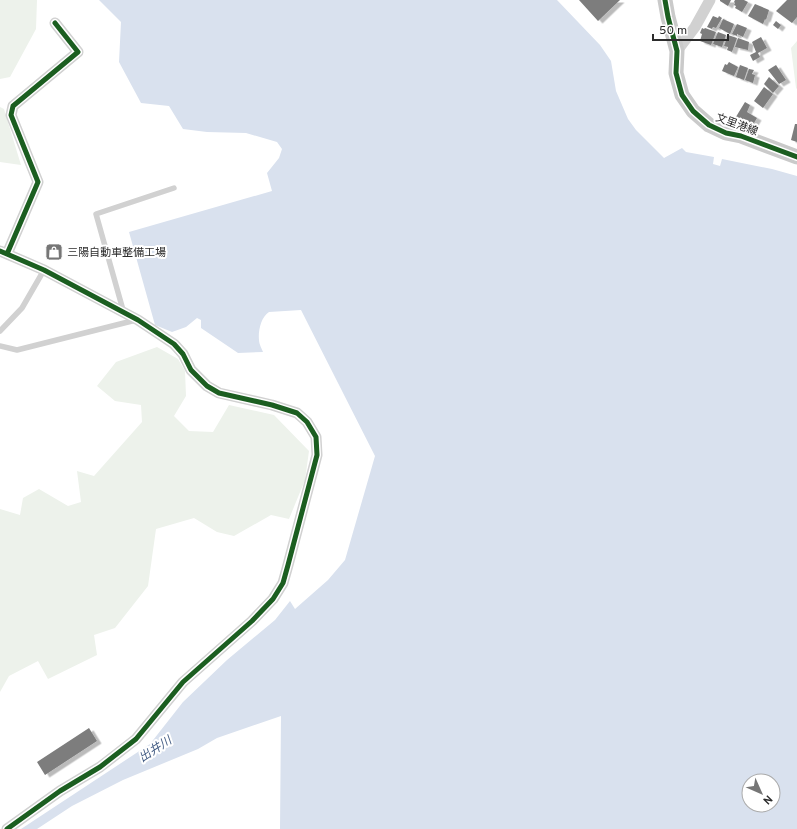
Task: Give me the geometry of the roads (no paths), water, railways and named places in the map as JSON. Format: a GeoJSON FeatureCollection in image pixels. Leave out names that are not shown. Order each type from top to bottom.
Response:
{"type":"FeatureCollection","features":[{"type":"Feature","properties":{"kind":"main road","name":"文里港線"},"geometry":{"type":"LineString","coordinates":[[665,0],[677,51],[676,73],[682,96],[693,110],[709,125],[726,133],[741,136],[797,156]]}},
{"type":"Feature","properties":{"kind":"street"},"geometry":{"type":"LineString","coordinates":[[677,51],[695,28],[710,0]]}},
{"type":"Feature","properties":{"kind":"street"},"geometry":{"type":"LineString","coordinates":[[7,829],[60,791],[100,767],[136,739],[183,682],[252,621],[273,599],[283,583],[316,455],[316,437],[307,422],[297,413],[272,405],[219,393],[207,386],[191,370],[183,354],[174,344],[138,320],[44,270],[3,252],[38,182],[11,115],[13,106],[78,52],[55,23]]}},
{"type":"Feature","properties":{"kind":"lane"},"geometry":{"type":"LineString","coordinates":[[123,312],[96,214],[174,188]]}},
{"type":"Feature","properties":{"kind":"lane"},"geometry":{"type":"LineString","coordinates":[[0,331],[22,308],[44,270]]}},
{"type":"Feature","properties":{"kind":"lane"},"geometry":{"type":"LineString","coordinates":[[0,346],[17,350],[138,320]]}},
{"type":"Feature","properties":{"kind":"water","name":"出井川"},"geometry":{"type":"Polygon","coordinates":[[[99,0],[557,0],[600,45],[611,61],[616,91],[628,119],[636,130],[664,158],[682,148],[686,152],[714,157],[713,164],[720,166],[722,159],[772,169],[797,176],[797,829],[280,829],[281,716],[217,738],[198,749],[123,780],[72,806],[37,829],[21,829],[150,744],[183,702],[227,660],[275,620],[290,601],[295,609],[328,580],[345,560],[375,456],[301,310],[269,312],[266,314],[262,321],[259,333],[259,342],[263,352],[238,353],[201,328],[201,320],[197,318],[186,327],[172,332],[155,325],[129,232],[272,191],[267,173],[279,158],[282,149],[277,142],[246,133],[207,132],[183,129],[169,106],[141,103],[119,62],[121,22],[99,0]]]}},
{"type":"Feature","properties":{"kind":"place","name":"三陽自動車整備工場"},"geometry":{"type":"Point","coordinates":[54,252]}}]}
